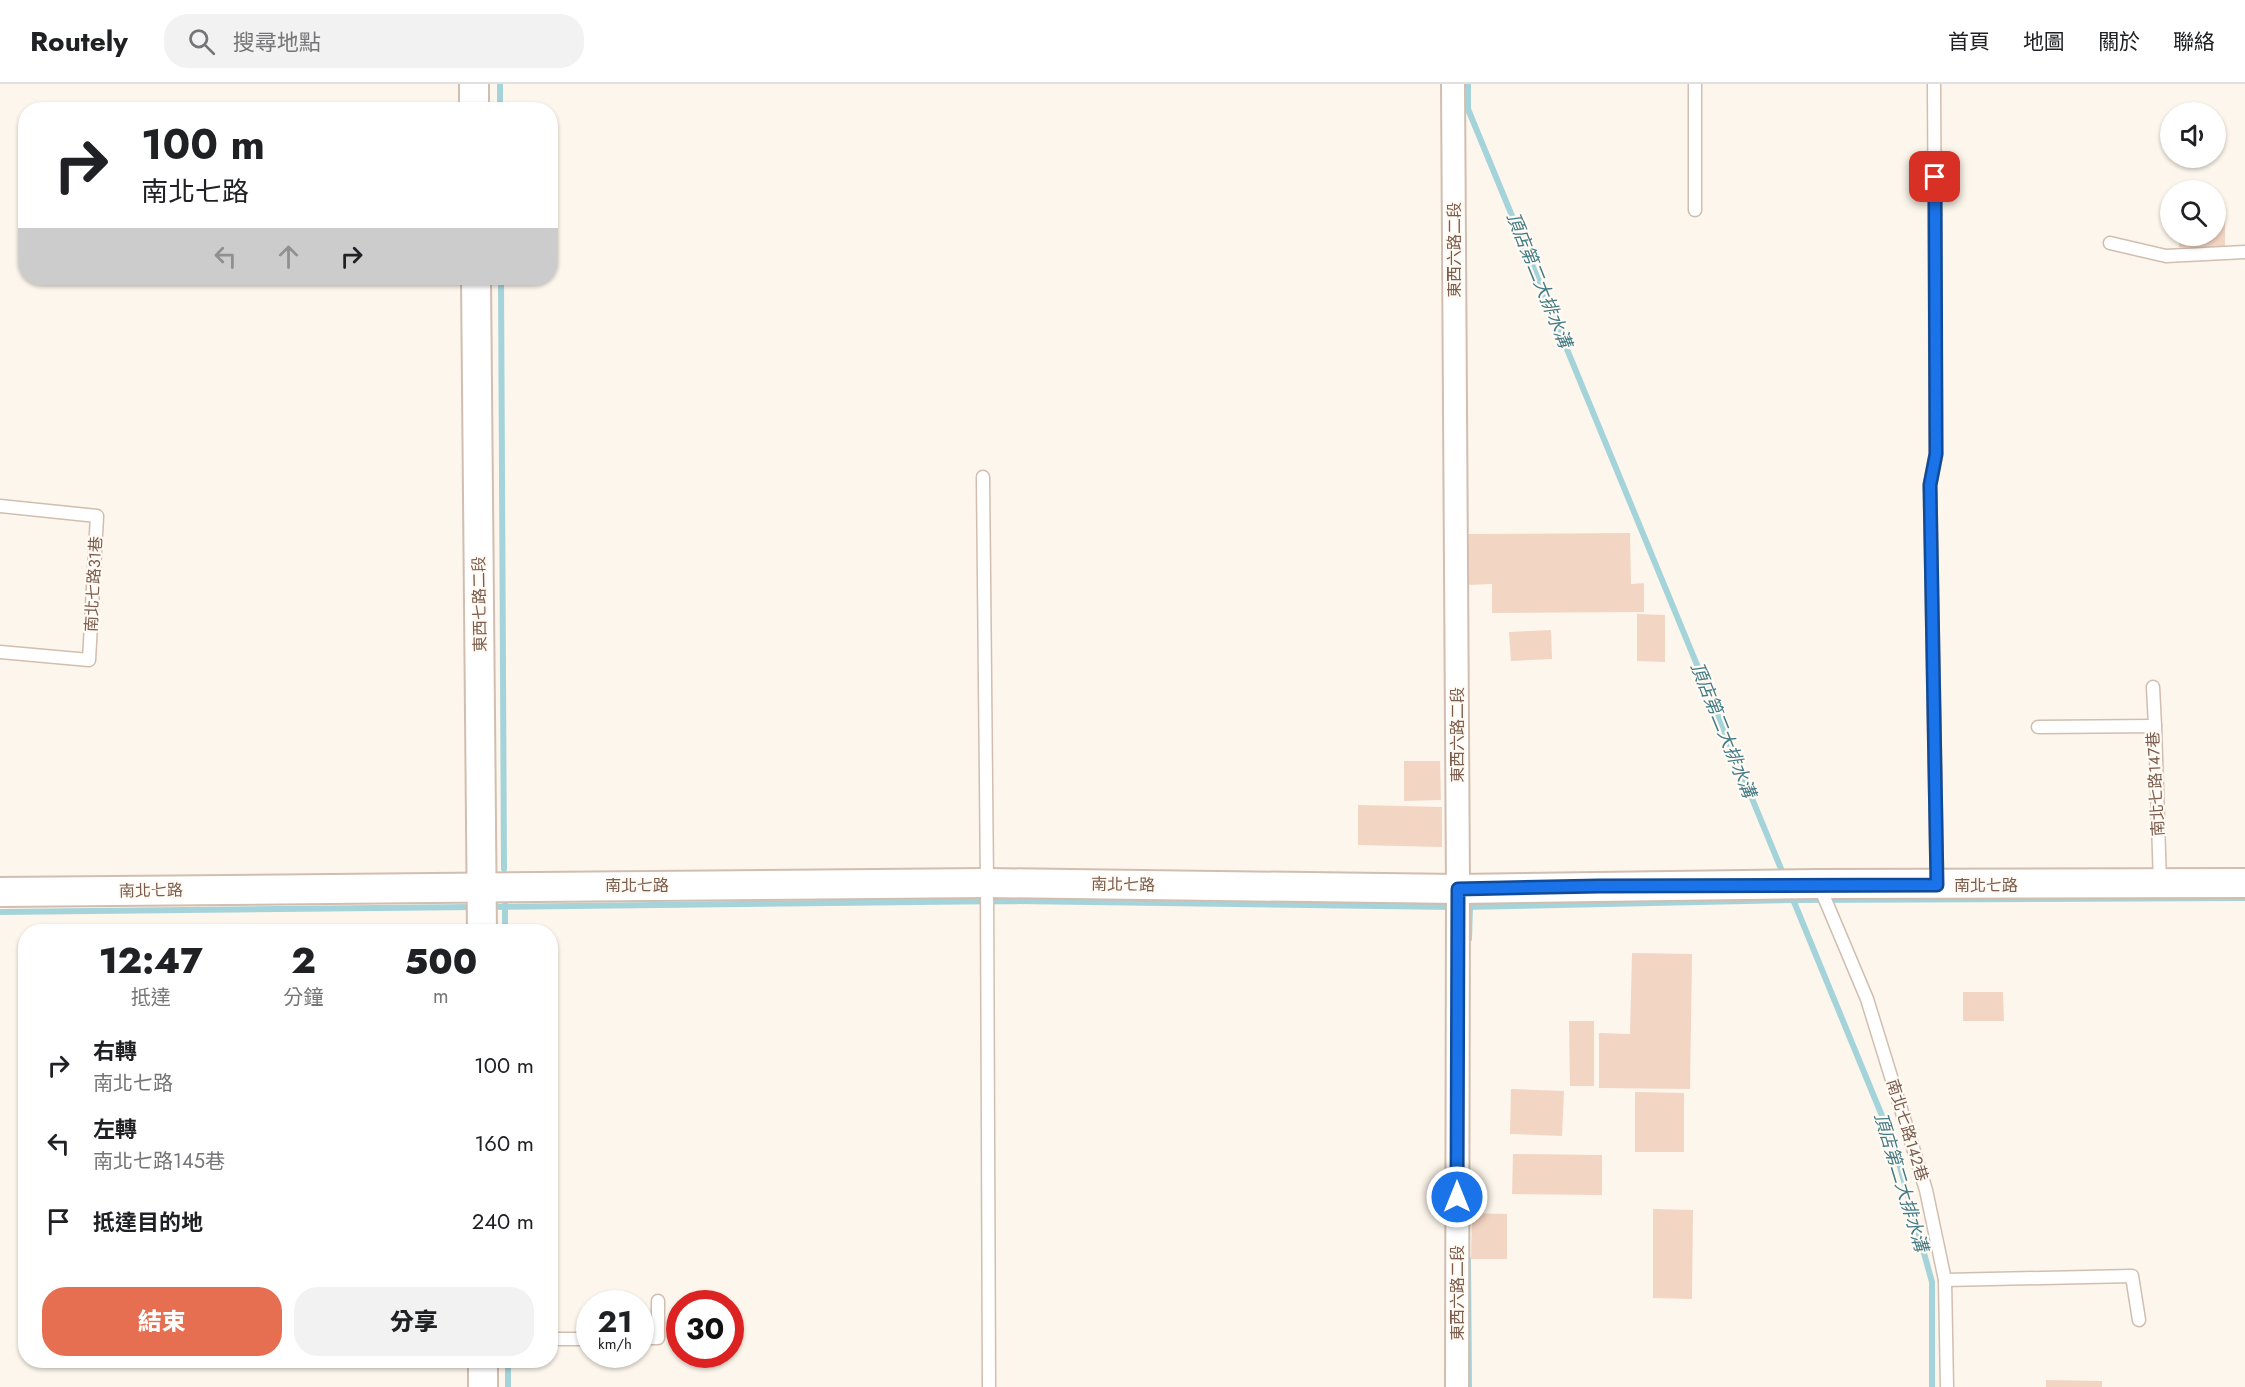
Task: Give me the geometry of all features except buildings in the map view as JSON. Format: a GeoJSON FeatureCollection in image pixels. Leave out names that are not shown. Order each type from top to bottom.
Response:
{"type":"FeatureCollection","features":[{"type":"Feature","properties":{"kind":"street"},"geometry":{"type":"LineString","coordinates":[[474,84],[474,102]]}},
{"type":"Feature","properties":{"kind":"street","name":"東西六路二段"},"geometry":{"type":"LineString","coordinates":[[1453,84],[1458,889],[1457,1387]]}},
{"type":"Feature","properties":{"kind":"street","name":"東西七路二段"},"geometry":{"type":"LineString","coordinates":[[476,285],[482,924]]}},
{"type":"Feature","properties":{"kind":"street","name":"南北七路"},"geometry":{"type":"LineString","coordinates":[[0,892],[987,883],[1458,889],[1818,884],[2245,883]]}},
{"type":"Feature","properties":{"kind":"street"},"geometry":{"type":"LineString","coordinates":[[483,1368],[483,1387]]}},
{"type":"Feature","properties":{"kind":"lane"},"geometry":{"type":"LineString","coordinates":[[1695,84],[1695,210]]}},
{"type":"Feature","properties":{"kind":"lane"},"geometry":{"type":"LineString","coordinates":[[1934,84],[1936,454],[1930,485],[1937,885]]}},
{"type":"Feature","properties":{"kind":"lane"},"geometry":{"type":"LineString","coordinates":[[2110,243],[2166,256],[2245,252]]}},
{"type":"Feature","properties":{"kind":"lane"},"geometry":{"type":"LineString","coordinates":[[983,477],[989,1387]]}},
{"type":"Feature","properties":{"kind":"lane","name":"南北七路31巷"},"geometry":{"type":"LineString","coordinates":[[0,506],[97,516],[89,660],[0,652]]}},
{"type":"Feature","properties":{"kind":"lane"},"geometry":{"type":"LineString","coordinates":[[2153,687],[2154,726]]}},
{"type":"Feature","properties":{"kind":"lane","name":"南北七路147巷"},"geometry":{"type":"LineString","coordinates":[[2038,727],[2154,726],[2160,884]]}},
{"type":"Feature","properties":{"kind":"lane","name":"南北七路142巷"},"geometry":{"type":"LineString","coordinates":[[1818,884],[1867,999],[1926,1191],[1945,1280],[1947,1387]]}},
{"type":"Feature","properties":{"kind":"lane"},"geometry":{"type":"LineString","coordinates":[[1945,1280],[2132,1276],[2139,1320]]}},
{"type":"Feature","properties":{"kind":"lane"},"geometry":{"type":"LineString","coordinates":[[654,1338],[657,1338],[658,1301]]}},
{"type":"Feature","properties":{"kind":"lane"},"geometry":{"type":"LineString","coordinates":[[558,1339],[576,1339]]}},
{"type":"Feature","properties":{"kind":"waterway"},"geometry":{"type":"LineString","coordinates":[[500,84],[500,102]]}},
{"type":"Feature","properties":{"kind":"waterway","name":"頂店第二大排水溝"},"geometry":{"type":"LineString","coordinates":[[1468,84],[1468,109],[1784,876]]}},
{"type":"Feature","properties":{"kind":"waterway"},"geometry":{"type":"LineString","coordinates":[[501,285],[504,869]]}},
{"type":"Feature","properties":{"kind":"waterway","name":"頂店第二大排水溝"},"geometry":{"type":"LineString","coordinates":[[1792,897],[1894,1145],[1932,1282],[1932,1387]]}},
{"type":"Feature","properties":{"kind":"waterway"},"geometry":{"type":"LineString","coordinates":[[1463,907],[1793,900],[2245,898]]}},
{"type":"Feature","properties":{"kind":"waterway"},"geometry":{"type":"LineString","coordinates":[[488,907],[1007,901],[1452,907]]}},
{"type":"Feature","properties":{"kind":"waterway"},"geometry":{"type":"LineString","coordinates":[[505,905],[505,924]]}},
{"type":"Feature","properties":{"kind":"waterway"},"geometry":{"type":"LineString","coordinates":[[0,912],[475,907]]}},
{"type":"Feature","properties":{"kind":"waterway"},"geometry":{"type":"LineString","coordinates":[[1469,939],[1470,907]]}},
{"type":"Feature","properties":{"kind":"waterway"},"geometry":{"type":"LineString","coordinates":[[1468,1259],[1469,1387]]}},
{"type":"Feature","properties":{"kind":"waterway"},"geometry":{"type":"LineString","coordinates":[[508,1368],[508,1387]]}},
{"type":"Feature","properties":{"kind":"route"},"geometry":{"type":"LineString","coordinates":[[1457,1197],[1458,889],[1818,884],[1937,885],[1930,485],[1936,454],[1935,177]]}}]}
